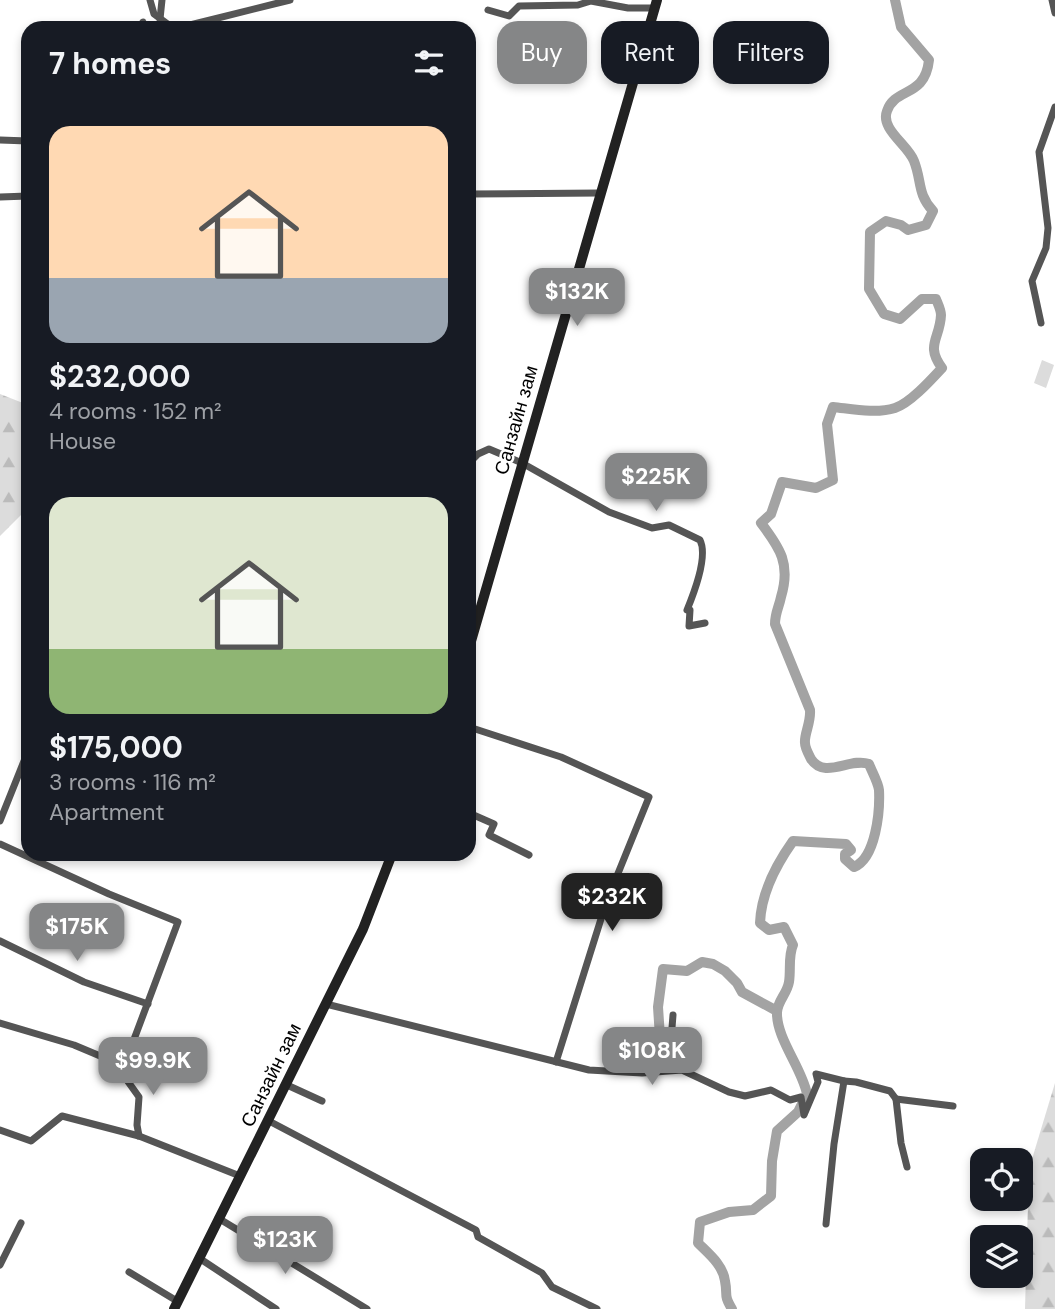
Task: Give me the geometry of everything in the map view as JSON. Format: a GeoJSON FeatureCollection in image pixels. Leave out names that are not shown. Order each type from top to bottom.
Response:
{"type":"FeatureCollection","features":[{"type":"Feature","properties":{"kind":"main road","name":"Санзайн зам"},"geometry":{"type":"LineString","coordinates":[[476,621],[656,4]]}},
{"type":"Feature","properties":{"kind":"main road","name":"Санзайн зам"},"geometry":{"type":"LineString","coordinates":[[176,1305],[363,929],[389,861]]}},
{"type":"Feature","properties":{"kind":"street"},"geometry":{"type":"LineString","coordinates":[[150,0],[154,15],[163,21]]}},
{"type":"Feature","properties":{"kind":"street"},"geometry":{"type":"LineString","coordinates":[[160,19],[162,0]]}},
{"type":"Feature","properties":{"kind":"street"},"geometry":{"type":"LineString","coordinates":[[206,21],[290,0]]}},
{"type":"Feature","properties":{"kind":"street"},"geometry":{"type":"LineString","coordinates":[[1052,0],[1055,13]]}},
{"type":"Feature","properties":{"kind":"street"},"geometry":{"type":"LineString","coordinates":[[488,10],[509,16],[519,6],[578,5],[591,1],[628,8],[656,4]]}},
{"type":"Feature","properties":{"kind":"street"},"geometry":{"type":"LineString","coordinates":[[1041,323],[1032,281],[1046,248],[1048,228],[1039,152],[1055,107]]}},
{"type":"Feature","properties":{"kind":"street"},"geometry":{"type":"LineString","coordinates":[[0,140],[21,141]]}},
{"type":"Feature","properties":{"kind":"street"},"geometry":{"type":"LineString","coordinates":[[476,194],[600,193]]}},
{"type":"Feature","properties":{"kind":"street"},"geometry":{"type":"LineString","coordinates":[[0,197],[21,196]]}},
{"type":"Feature","properties":{"kind":"street"},"geometry":{"type":"LineString","coordinates":[[476,456],[489,449],[522,463],[609,512],[652,528],[669,525],[701,540],[701,559],[687,610],[690,610],[689,625],[705,624]]}},
{"type":"Feature","properties":{"kind":"street"},"geometry":{"type":"LineString","coordinates":[[476,729],[561,757],[649,797],[607,903],[556,1062]]}},
{"type":"Feature","properties":{"kind":"street"},"geometry":{"type":"LineString","coordinates":[[0,821],[21,768]]}},
{"type":"Feature","properties":{"kind":"street"},"geometry":{"type":"LineString","coordinates":[[476,816],[494,824],[489,835],[528,855]]}},
{"type":"Feature","properties":{"kind":"street"},"geometry":{"type":"LineString","coordinates":[[0,844],[21,854]]}},
{"type":"Feature","properties":{"kind":"street"},"geometry":{"type":"LineString","coordinates":[[37,861],[178,922],[124,1066],[124,1076],[139,1097],[139,1136]]}},
{"type":"Feature","properties":{"kind":"street"},"geometry":{"type":"LineString","coordinates":[[0,941],[84,982],[148,1003]]}},
{"type":"Feature","properties":{"kind":"street"},"geometry":{"type":"LineString","coordinates":[[326,1004],[589,1070],[642,1073],[682,1070],[698,1076]]}},
{"type":"Feature","properties":{"kind":"street"},"geometry":{"type":"LineString","coordinates":[[666,1064],[670,1053],[673,1015]]}},
{"type":"Feature","properties":{"kind":"street"},"geometry":{"type":"LineString","coordinates":[[0,1023],[74,1045],[124,1066]]}},
{"type":"Feature","properties":{"kind":"street"},"geometry":{"type":"LineString","coordinates":[[642,1073],[666,1064],[681,1065],[714,1086],[737,1094],[757,1095],[771,1090],[790,1100],[801,1097],[804,1115],[818,1082],[816,1074],[890,1091],[896,1099],[907,1167]]}},
{"type":"Feature","properties":{"kind":"street"},"geometry":{"type":"LineString","coordinates":[[826,1224],[834,1143],[844,1081]]}},
{"type":"Feature","properties":{"kind":"street"},"geometry":{"type":"LineString","coordinates":[[287,1085],[322,1101]]}},
{"type":"Feature","properties":{"kind":"street"},"geometry":{"type":"LineString","coordinates":[[896,1099],[953,1106]]}},
{"type":"Feature","properties":{"kind":"street"},"geometry":{"type":"LineString","coordinates":[[0,1130],[31,1141],[61,1116],[139,1136],[240,1176]]}},
{"type":"Feature","properties":{"kind":"street"},"geometry":{"type":"LineString","coordinates":[[269,1121],[476,1230],[478,1237],[542,1273],[552,1287],[597,1309]]}},
{"type":"Feature","properties":{"kind":"street"},"geometry":{"type":"LineString","coordinates":[[218,1218],[367,1309]]}},
{"type":"Feature","properties":{"kind":"street"},"geometry":{"type":"LineString","coordinates":[[0,1265],[21,1223]]}},
{"type":"Feature","properties":{"kind":"street"},"geometry":{"type":"LineString","coordinates":[[199,1258],[276,1309]]}},
{"type":"Feature","properties":{"kind":"street"},"geometry":{"type":"LineString","coordinates":[[129,1272],[176,1305]]}},
{"type":"Feature","properties":{"kind":"green space"},"geometry":{"type":"Polygon","coordinates":[[[1042,360],[1054,365],[1046,388],[1034,383],[1042,360]]]}},
{"type":"Feature","properties":{"kind":"green space"},"geometry":{"type":"Polygon","coordinates":[[[0,394],[21,402],[21,515],[0,536],[0,394]]]}},
{"type":"Feature","properties":{"kind":"green space"},"geometry":{"type":"Polygon","coordinates":[[[1055,1083],[1055,1309],[1025,1309],[1026,1288],[1033,1288],[1033,1225],[1027,1225],[1028,1211],[1033,1211],[1033,1156],[1055,1083]]]}},
{"type":"Feature","properties":{"kind":"waterway"},"geometry":{"type":"LineString","coordinates":[[732,1309],[721,1270],[698,1243],[700,1222],[729,1212],[753,1210],[771,1196],[772,1161],[777,1131],[798,1112],[807,1094],[785,1043],[777,1012],[789,982],[793,945],[784,927],[769,930],[760,923],[766,890],[793,841],[846,844],[851,850],[845,854],[845,859],[854,867],[861,862],[872,844],[879,799],[878,787],[869,764],[854,763],[823,768],[811,759],[807,751],[805,740],[810,710],[775,624],[784,585],[784,566],[774,540],[761,523],[771,514],[782,482],[816,488],[833,480],[827,424],[833,407],[872,411],[895,408],[913,397],[942,368],[934,347],[941,315],[936,299],[922,299],[900,319],[884,314],[869,289],[870,232],[886,221],[908,230],[926,225],[933,211],[922,193],[911,155],[887,124],[887,111],[891,103],[922,81],[929,60],[901,27],[895,0]]}},
{"type":"Feature","properties":{"kind":"waterway"},"geometry":{"type":"LineString","coordinates":[[660,1037],[658,1007],[663,969],[687,971],[702,962],[713,964],[725,971],[742,992],[777,1011]]}}]}
